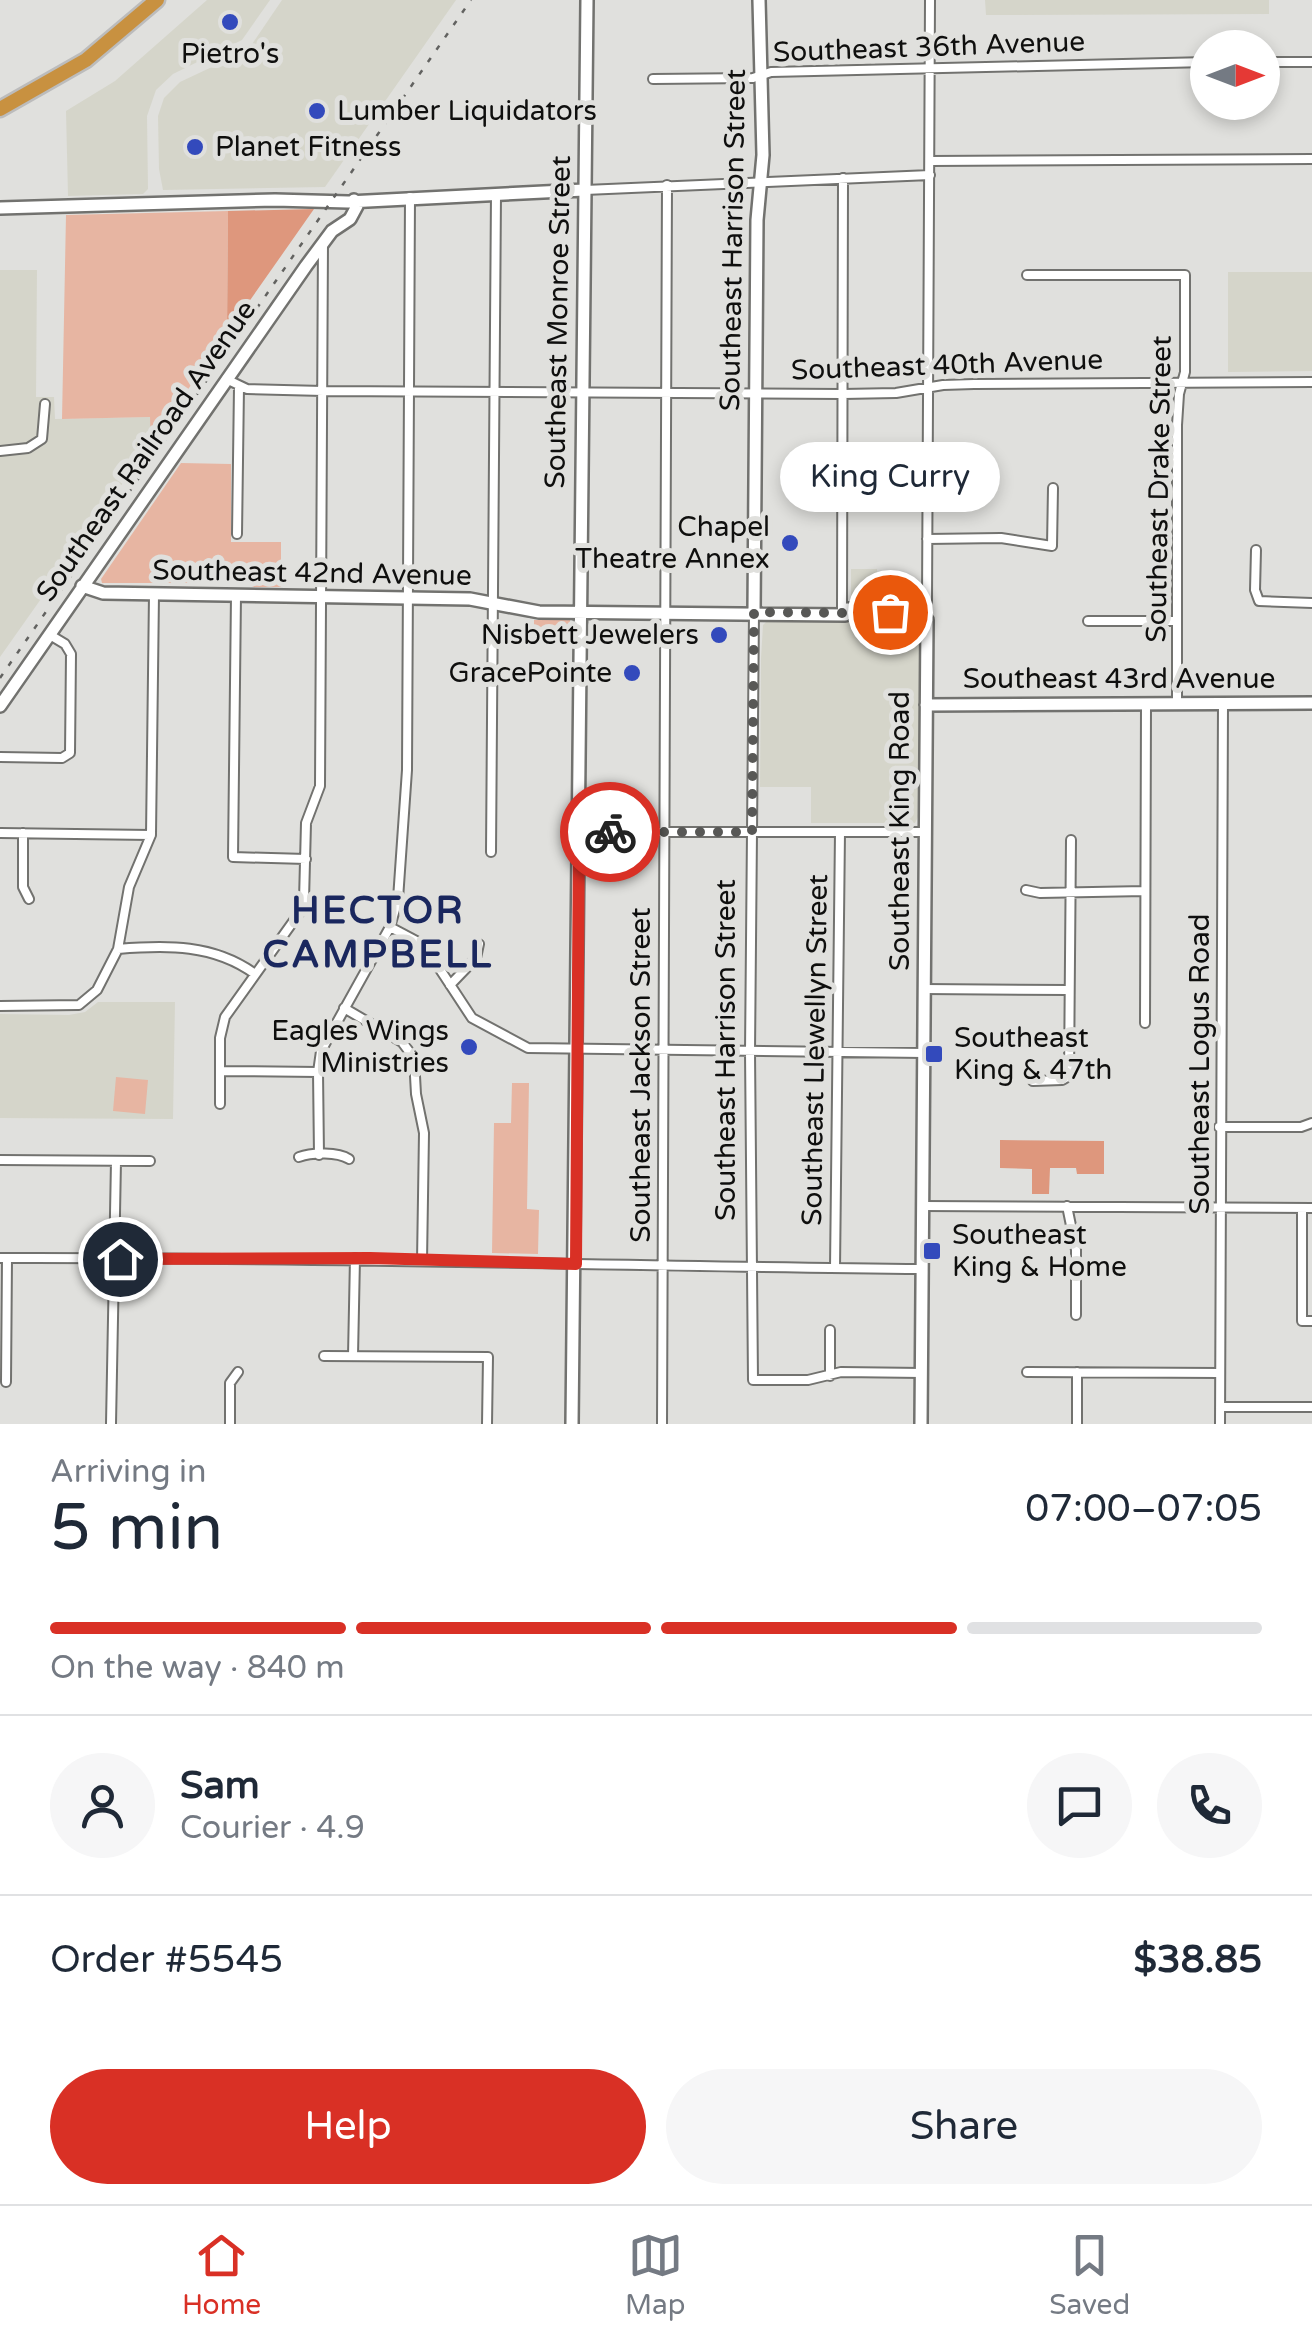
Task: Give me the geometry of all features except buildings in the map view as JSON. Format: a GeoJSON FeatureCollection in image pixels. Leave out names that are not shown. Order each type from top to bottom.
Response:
{"type":"FeatureCollection","features":[{"type":"Feature","properties":{"kind":"highway"},"geometry":{"type":"LineString","coordinates":[[0,110],[86,60],[158,0]]}},
{"type":"Feature","properties":{"kind":"street","name":"Southeast Monroe Street"},"geometry":{"type":"LineString","coordinates":[[572,1424],[587,0]]}},
{"type":"Feature","properties":{"kind":"street","name":"Southeast Harrison Street"},"geometry":{"type":"LineString","coordinates":[[759,0],[750,1052],[753,1380],[830,1376]]}},
{"type":"Feature","properties":{"kind":"street","name":"Southeast King Road"},"geometry":{"type":"LineString","coordinates":[[922,1424],[927,620],[923,613],[927,601],[930,0]]}},
{"type":"Feature","properties":{"kind":"street","name":"Southeast 36th Avenue"},"geometry":{"type":"LineString","coordinates":[[652,79],[1190,62]]}},
{"type":"Feature","properties":{"kind":"street"},"geometry":{"type":"LineString","coordinates":[[1280,62],[1312,62]]}},
{"type":"Feature","properties":{"kind":"street"},"geometry":{"type":"LineString","coordinates":[[930,161],[1312,159]]}},
{"type":"Feature","properties":{"kind":"street"},"geometry":{"type":"LineString","coordinates":[[0,208],[275,200],[320,195],[354,200],[930,175]]}},
{"type":"Feature","properties":{"kind":"street"},"geometry":{"type":"LineString","coordinates":[[842,178],[842,613]]}},
{"type":"Feature","properties":{"kind":"street","name":"Southeast Jackson Street"},"geometry":{"type":"LineString","coordinates":[[662,1424],[667,186]]}},
{"type":"Feature","properties":{"kind":"street"},"geometry":{"type":"LineString","coordinates":[[491,852],[496,194]]}},
{"type":"Feature","properties":{"kind":"street"},"geometry":{"type":"LineString","coordinates":[[319,1155],[318,1072],[325,1040],[390,927],[398,899],[407,770],[410,197]]}},
{"type":"Feature","properties":{"kind":"street","name":"Southeast Railroad Avenue"},"geometry":{"type":"LineString","coordinates":[[0,706],[324,241],[353,214],[357,206],[354,200]]}},
{"type":"Feature","properties":{"kind":"street"},"geometry":{"type":"LineString","coordinates":[[220,1104],[222,1023],[300,912],[304,900],[306,823],[320,786],[324,241]]}},
{"type":"Feature","properties":{"kind":"street","name":"Southeast Drake Street"},"geometry":{"type":"LineString","coordinates":[[1027,275],[1185,275],[1185,372],[1177,425],[1178,705]]}},
{"type":"Feature","properties":{"kind":"street","name":"Southeast 40th Avenue"},"geometry":{"type":"LineString","coordinates":[[226,380],[239,387],[323,390],[843,394],[896,394],[974,384],[1312,382]]}},
{"type":"Feature","properties":{"kind":"street"},"geometry":{"type":"LineString","coordinates":[[237,534],[239,387]]}},
{"type":"Feature","properties":{"kind":"street"},"geometry":{"type":"LineString","coordinates":[[0,451],[28,448],[42,440],[46,404]]}},
{"type":"Feature","properties":{"kind":"street"},"geometry":{"type":"LineString","coordinates":[[927,539],[1000,538],[1052,546],[1053,488]]}},
{"type":"Feature","properties":{"kind":"street"},"geometry":{"type":"LineString","coordinates":[[1256,550],[1258,601],[1312,603]]}},
{"type":"Feature","properties":{"kind":"street","name":"Southeast 42nd Avenue"},"geometry":{"type":"LineString","coordinates":[[82,586],[97,593],[470,599],[523,611],[842,613],[848,608],[923,613]]}},
{"type":"Feature","properties":{"kind":"street"},"geometry":{"type":"LineString","coordinates":[[0,1006],[68,1006],[89,999],[118,949],[129,887],[151,835],[154,594]]}},
{"type":"Feature","properties":{"kind":"street"},"geometry":{"type":"LineString","coordinates":[[236,595],[233,857],[306,859]]}},
{"type":"Feature","properties":{"kind":"street"},"geometry":{"type":"LineString","coordinates":[[1088,621],[1177,620]]}},
{"type":"Feature","properties":{"kind":"street"},"geometry":{"type":"LineString","coordinates":[[0,756],[68,756],[71,654],[65,644],[50,635]]}},
{"type":"Feature","properties":{"kind":"street","name":"Southeast 43rd Avenue"},"geometry":{"type":"LineString","coordinates":[[926,705],[1312,703]]}},
{"type":"Feature","properties":{"kind":"street","name":"Southeast Logus Road"},"geometry":{"type":"LineString","coordinates":[[1220,1424],[1223,704]]}},
{"type":"Feature","properties":{"kind":"street"},"geometry":{"type":"LineString","coordinates":[[1145,1023],[1146,705]]}},
{"type":"Feature","properties":{"kind":"street"},"geometry":{"type":"LineString","coordinates":[[0,832],[151,835]]}},
{"type":"Feature","properties":{"kind":"street"},"geometry":{"type":"LineString","coordinates":[[579,832],[926,832]]}},
{"type":"Feature","properties":{"kind":"street","name":"Southeast Llewellyn Street"},"geometry":{"type":"LineString","coordinates":[[834,1268],[840,832]]}},
{"type":"Feature","properties":{"kind":"street"},"geometry":{"type":"LineString","coordinates":[[23,833],[22,887],[29,898]]}},
{"type":"Feature","properties":{"kind":"street"},"geometry":{"type":"LineString","coordinates":[[1033,1081],[1069,1076],[1071,840]]}},
{"type":"Feature","properties":{"kind":"street"},"geometry":{"type":"LineString","coordinates":[[1026,890],[1145,891]]}},
{"type":"Feature","properties":{"kind":"street"},"geometry":{"type":"LineString","coordinates":[[390,927],[424,944],[472,1018],[520,1046],[538,1050],[924,1053]]}},
{"type":"Feature","properties":{"kind":"street"},"geometry":{"type":"LineString","coordinates":[[450,985],[476,958],[479,944]]}},
{"type":"Feature","properties":{"kind":"street"},"geometry":{"type":"LineString","coordinates":[[118,949],[205,950],[232,958],[255,974]]}},
{"type":"Feature","properties":{"kind":"street"},"geometry":{"type":"LineString","coordinates":[[924,989],[1069,990]]}},
{"type":"Feature","properties":{"kind":"street"},"geometry":{"type":"LineString","coordinates":[[344,1008],[402,1042],[414,1058],[424,1133],[422,1261]]}},
{"type":"Feature","properties":{"kind":"street"},"geometry":{"type":"LineString","coordinates":[[220,1071],[318,1072]]}},
{"type":"Feature","properties":{"kind":"street"},"geometry":{"type":"LineString","coordinates":[[1219,1127],[1312,1123]]}},
{"type":"Feature","properties":{"kind":"street"},"geometry":{"type":"LineString","coordinates":[[299,1157],[343,1155],[350,1160]]}},
{"type":"Feature","properties":{"kind":"street"},"geometry":{"type":"LineString","coordinates":[[0,1160],[150,1161]]}},
{"type":"Feature","properties":{"kind":"street"},"geometry":{"type":"LineString","coordinates":[[111,1424],[116,1161]]}},
{"type":"Feature","properties":{"kind":"street"},"geometry":{"type":"LineString","coordinates":[[923,1206],[1307,1208],[1307,1321]]}},
{"type":"Feature","properties":{"kind":"street"},"geometry":{"type":"LineString","coordinates":[[1067,1206],[1076,1250],[1076,1315]]}},
{"type":"Feature","properties":{"kind":"street"},"geometry":{"type":"LineString","coordinates":[[6,1382],[3,1258],[355,1258],[923,1269]]}},
{"type":"Feature","properties":{"kind":"street"},"geometry":{"type":"LineString","coordinates":[[353,1356],[355,1258]]}},
{"type":"Feature","properties":{"kind":"street"},"geometry":{"type":"LineString","coordinates":[[830,1330],[830,1376],[841,1372],[922,1373]]}},
{"type":"Feature","properties":{"kind":"street"},"geometry":{"type":"LineString","coordinates":[[324,1356],[488,1357],[487,1424]]}},
{"type":"Feature","properties":{"kind":"street"},"geometry":{"type":"LineString","coordinates":[[230,1424],[230,1383],[238,1372]]}},
{"type":"Feature","properties":{"kind":"street"},"geometry":{"type":"LineString","coordinates":[[1027,1372],[1220,1373]]}},
{"type":"Feature","properties":{"kind":"street"},"geometry":{"type":"LineString","coordinates":[[1076,1424],[1078,1372]]}},
{"type":"Feature","properties":{"kind":"street"},"geometry":{"type":"LineString","coordinates":[[1220,1407],[1312,1407]]}},
{"type":"Feature","properties":{"kind":"shaded area"},"geometry":{"type":"Polygon","coordinates":[[[207,0],[270,0],[242,40],[173,74],[156,90],[147,116],[148,189],[143,194],[68,196],[66,111],[115,81],[207,0]]]}},
{"type":"Feature","properties":{"kind":"shaded area"},"geometry":{"type":"Polygon","coordinates":[[[282,0],[456,0],[325,187],[163,190],[158,116],[164,98],[180,82],[248,50],[282,0]]]}},
{"type":"Feature","properties":{"kind":"shaded area"},"geometry":{"type":"Polygon","coordinates":[[[985,0],[1269,0],[1269,14],[986,15],[985,0]]]}},
{"type":"Feature","properties":{"kind":"shaded area"},"geometry":{"type":"Polygon","coordinates":[[[314,209],[227,333],[228,211],[314,209]]]}},
{"type":"Feature","properties":{"kind":"shaded area"},"geometry":{"type":"Polygon","coordinates":[[[228,211],[227,333],[151,443],[150,417],[62,419],[66,215],[228,211]]]}},
{"type":"Feature","properties":{"kind":"shaded area"},"geometry":{"type":"Polygon","coordinates":[[[0,270],[37,270],[36,397],[54,397],[55,419],[151,417],[151,443],[0,657],[0,270]]]}},
{"type":"Feature","properties":{"kind":"shaded area"},"geometry":{"type":"Polygon","coordinates":[[[1228,272],[1312,272],[1312,371],[1228,372],[1228,272]]]}},
{"type":"Feature","properties":{"kind":"shaded area"},"geometry":{"type":"Polygon","coordinates":[[[181,463],[231,464],[231,542],[281,542],[281,587],[254,587],[246,583],[102,583],[101,579],[181,463]]]}},
{"type":"Feature","properties":{"kind":"shaded area"},"geometry":{"type":"Polygon","coordinates":[[[851,569],[877,569],[877,602],[851,602],[851,569]]]}},
{"type":"Feature","properties":{"kind":"shaded area"},"geometry":{"type":"Polygon","coordinates":[[[769,619],[906,620],[916,626],[920,634],[915,823],[811,823],[811,787],[760,787],[761,658],[763,625],[769,619]]]}},
{"type":"Feature","properties":{"kind":"shaded area"},"geometry":{"type":"Polygon","coordinates":[[[534,620],[570,620],[570,645],[534,644],[534,620]]]}},
{"type":"Feature","properties":{"kind":"shaded area"},"geometry":{"type":"Polygon","coordinates":[[[98,1002],[175,1002],[173,1119],[0,1118],[0,1014],[69,1015],[85,1012],[98,1002]]]}},
{"type":"Feature","properties":{"kind":"shaded area"},"geometry":{"type":"Polygon","coordinates":[[[116,1077],[148,1080],[145,1114],[113,1111],[116,1077]]]}},
{"type":"Feature","properties":{"kind":"shaded area"},"geometry":{"type":"Polygon","coordinates":[[[512,1083],[529,1083],[527,1209],[539,1210],[538,1254],[492,1253],[494,1123],[511,1123],[512,1083]]]}},
{"type":"Feature","properties":{"kind":"shaded area"},"geometry":{"type":"Polygon","coordinates":[[[1000,1140],[1104,1141],[1104,1174],[1050,1168],[1049,1194],[1032,1194],[1032,1169],[1000,1168],[1000,1140]]]}},
{"type":"Feature","properties":{"kind":"railway"},"geometry":{"type":"LineString","coordinates":[[0,678],[471,0]]}},
{"type":"Feature","properties":{"kind":"way so far"},"geometry":{"type":"LineString","coordinates":[[610,832],[752,832],[754,612],[842,613],[850,608],[890,612]]}},
{"type":"Feature","properties":{"kind":"place","name":"Pietro's"},"geometry":{"type":"Point","coordinates":[230,22]}},
{"type":"Feature","properties":{"kind":"place","name":"Lumber Liquidators"},"geometry":{"type":"Point","coordinates":[317,111]}},
{"type":"Feature","properties":{"kind":"place","name":"Planet Fitness"},"geometry":{"type":"Point","coordinates":[195,147]}},
{"type":"Feature","properties":{"kind":"place","name":"Chapel Theatre Annex"},"geometry":{"type":"Point","coordinates":[790,543]}},
{"type":"Feature","properties":{"kind":"place","name":"King Curry"},"geometry":{"type":"Point","coordinates":[890,612]}},
{"type":"Feature","properties":{"kind":"place","name":"Nisbett Jewelers"},"geometry":{"type":"Point","coordinates":[719,635]}},
{"type":"Feature","properties":{"kind":"place","name":"GracePointe"},"geometry":{"type":"Point","coordinates":[632,673]}},
{"type":"Feature","properties":{"kind":"place","name":"Eagles Wings Ministries"},"geometry":{"type":"Point","coordinates":[469,1047]}},
{"type":"Feature","properties":{"kind":"place","name":"Southeast King & 47th"},"geometry":{"type":"Point","coordinates":[934,1054]}},
{"type":"Feature","properties":{"kind":"place","name":"Southeast King & Home"},"geometry":{"type":"Point","coordinates":[932,1251]}},
{"type":"Feature","properties":{"kind":"district","name":"HECTOR CAMPBELL"},"geometry":{"type":"Point","coordinates":[378,933]}},
{"type":"Feature","properties":{"kind":"route"},"geometry":{"type":"LineString","coordinates":[[120,1259],[370,1258],[576,1264],[579,832],[610,832]]}}]}
